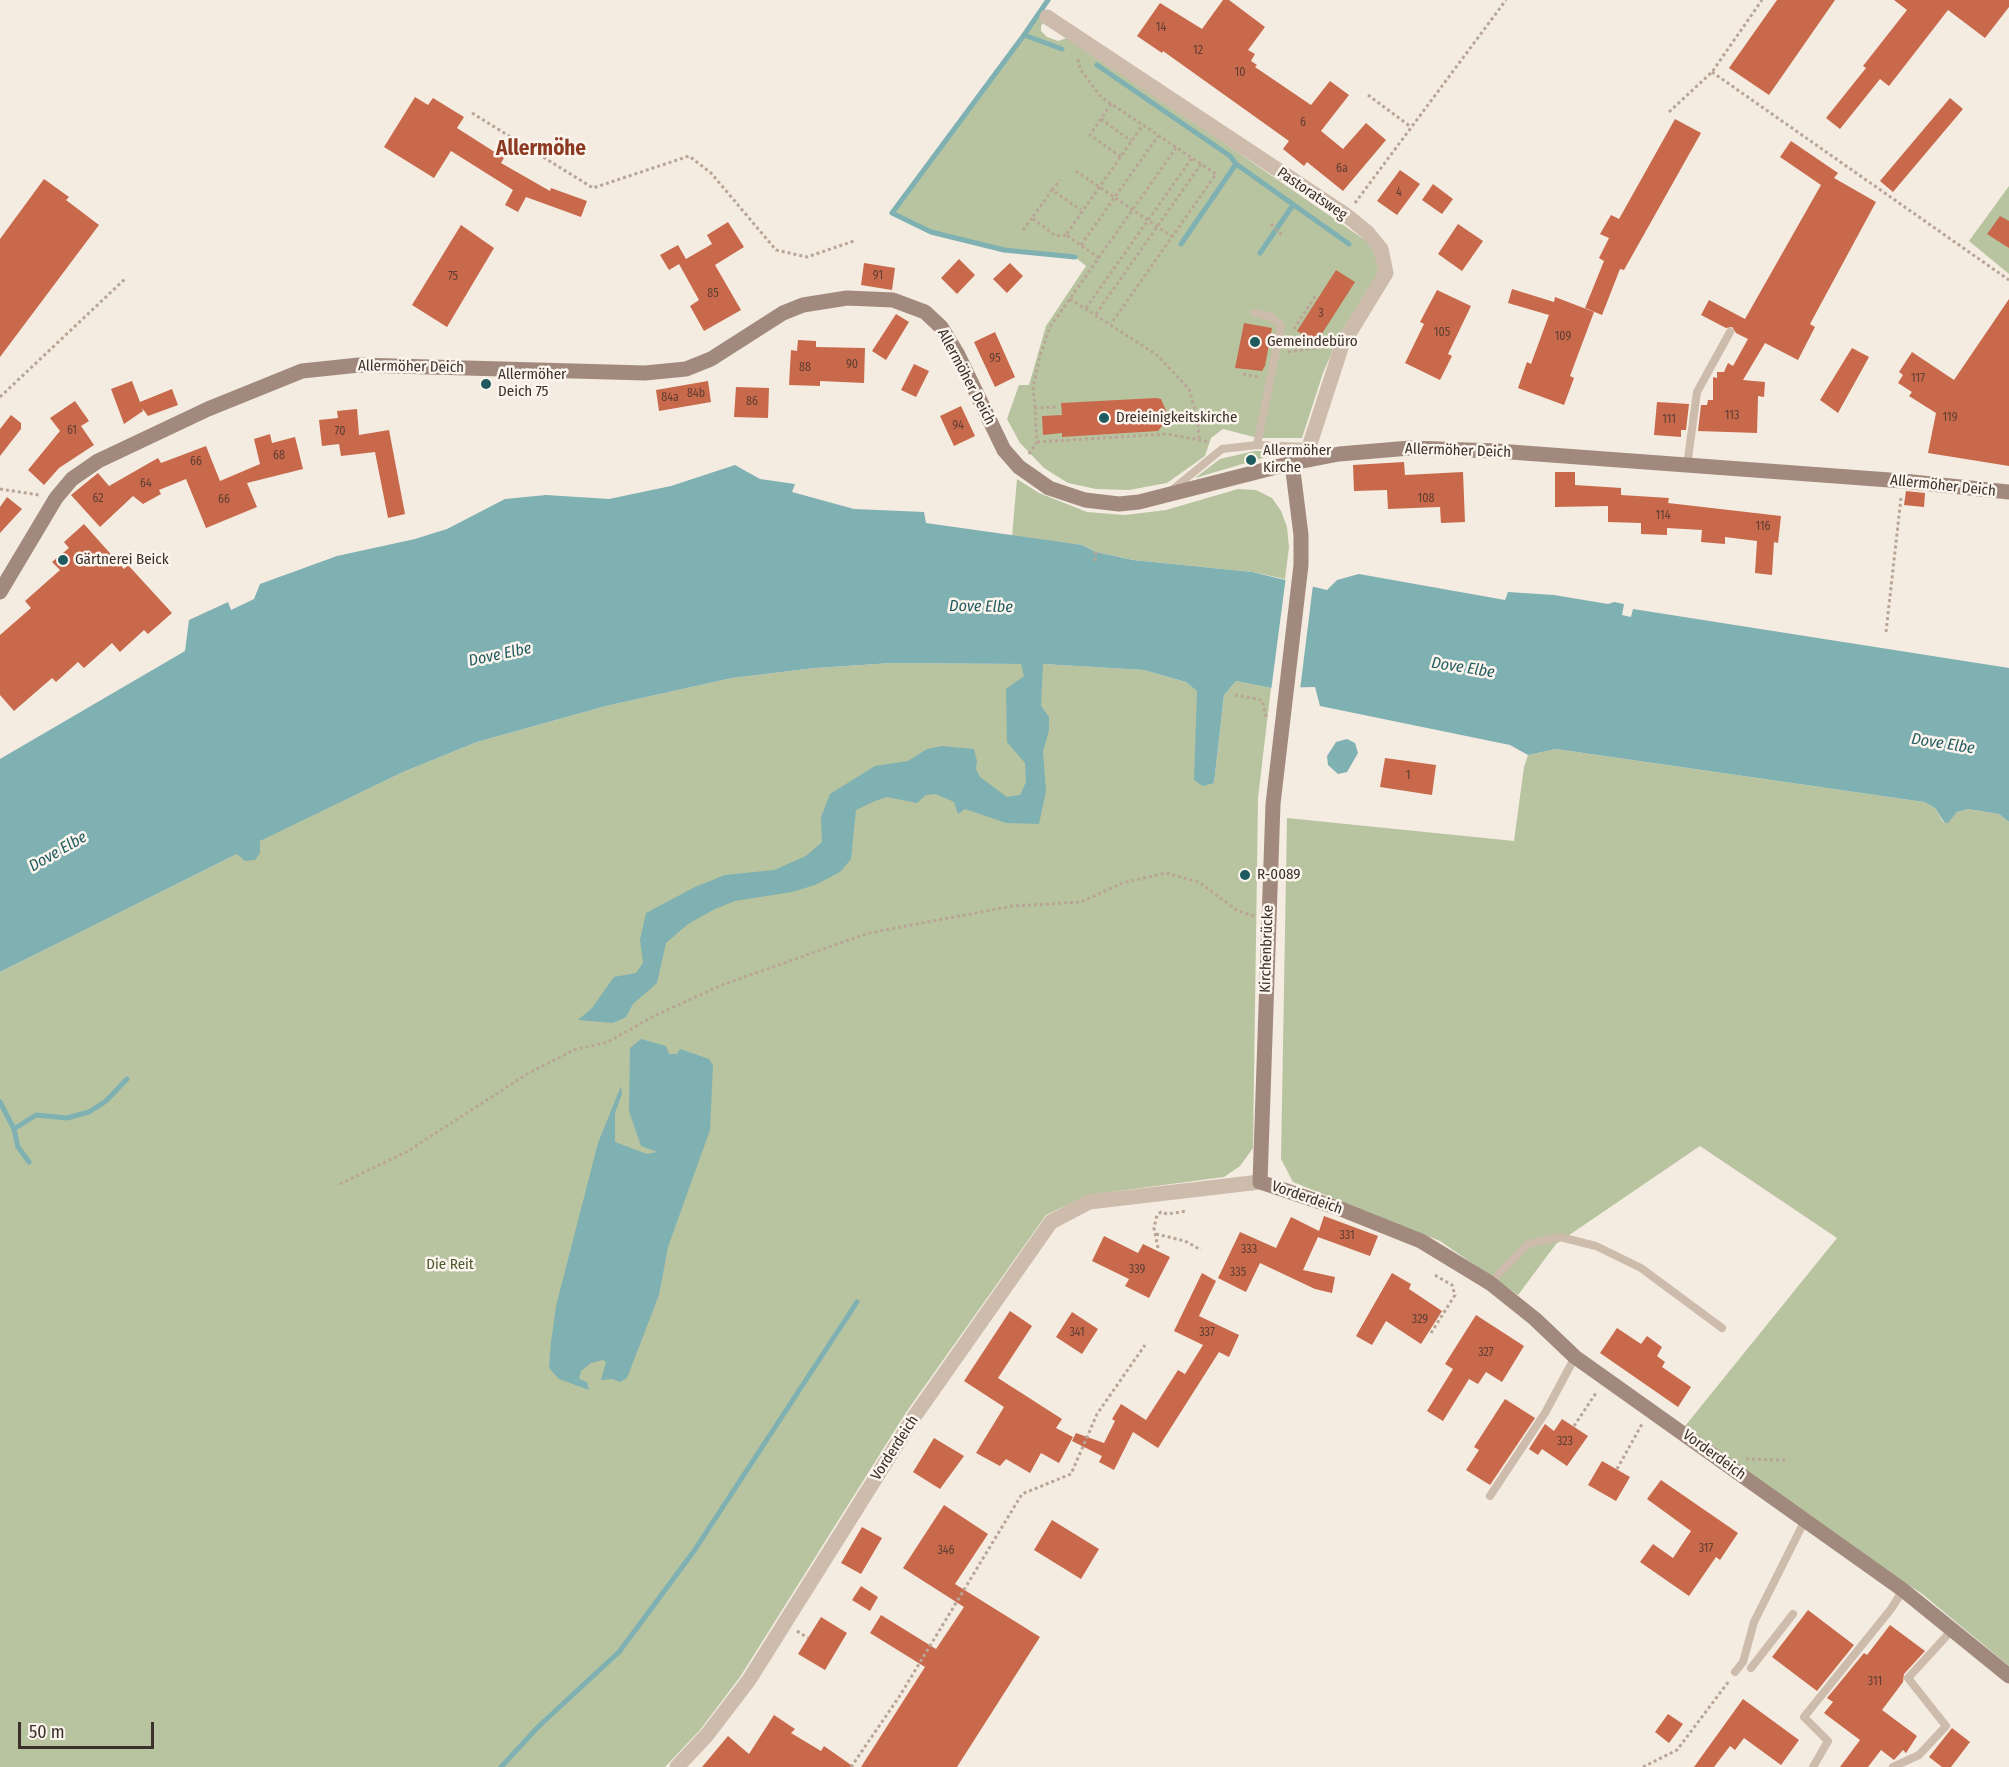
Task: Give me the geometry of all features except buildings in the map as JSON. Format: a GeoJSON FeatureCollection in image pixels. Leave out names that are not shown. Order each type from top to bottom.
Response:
{"type":"FeatureCollection","features":[{"type":"Feature","properties":{"kind":"street","name":"Pastoratsweg"},"geometry":{"type":"LineString","coordinates":[[1047,17],[1346,215],[1367,232],[1381,249],[1386,273],[1342,345],[1309,453]]}},
{"type":"Feature","properties":{"kind":"street","name":"Allermöher Deich"},"geometry":{"type":"LineString","coordinates":[[0,592],[56,498],[72,479],[98,461],[248,391],[302,371],[359,365],[645,373],[686,369],[711,359],[783,314],[803,305],[847,298],[893,300],[912,306],[941,327],[1004,450],[1019,467],[1049,488],[1085,500],[1119,504],[1164,496],[1292,463],[1309,453],[1339,454],[1410,448],[1497,451],[1903,481],[2009,492]]}},
{"type":"Feature","properties":{"kind":"street","name":"Kirchenbrücke"},"geometry":{"type":"LineString","coordinates":[[1260,1182],[1267,920],[1273,804],[1281,720],[1301,565],[1302,536],[1292,463]]}},
{"type":"Feature","properties":{"kind":"street","name":"Vorderdeich"},"geometry":{"type":"LineString","coordinates":[[678,1767],[707,1735],[749,1680],[914,1417],[1051,1222],[1089,1202],[1260,1182],[1341,1209],[1421,1241],[1490,1283],[1535,1319],[1575,1357],[1804,1522],[1903,1590],[2009,1676]]}},
{"type":"Feature","properties":{"kind":"lane"},"geometry":{"type":"LineString","coordinates":[[1255,314],[1271,317],[1281,326],[1257,445]]}},
{"type":"Feature","properties":{"kind":"lane"},"geometry":{"type":"LineString","coordinates":[[1687,466],[1697,392],[1730,332]]}},
{"type":"Feature","properties":{"kind":"lane"},"geometry":{"type":"LineString","coordinates":[[1164,496],[1222,449],[1257,445],[1309,453]]}},
{"type":"Feature","properties":{"kind":"lane"},"geometry":{"type":"LineString","coordinates":[[1490,1283],[1528,1244],[1560,1237],[1596,1246],[1641,1268],[1722,1328]]}},
{"type":"Feature","properties":{"kind":"lane"},"geometry":{"type":"LineString","coordinates":[[1490,1496],[1545,1413],[1575,1357]]}},
{"type":"Feature","properties":{"kind":"lane"},"geometry":{"type":"LineString","coordinates":[[1735,1672],[1743,1662],[1754,1622],[1804,1522]]}},
{"type":"Feature","properties":{"kind":"lane"},"geometry":{"type":"LineString","coordinates":[[1814,1767],[1828,1741],[1804,1717],[1891,1609],[1903,1590]]}},
{"type":"Feature","properties":{"kind":"lane"},"geometry":{"type":"LineString","coordinates":[[1751,1668],[1793,1614]]}},
{"type":"Feature","properties":{"kind":"lane"},"geometry":{"type":"LineString","coordinates":[[1893,1767],[1919,1755],[1946,1726],[1908,1678],[1953,1629]]}},
{"type":"Feature","properties":{"kind":"path"},"geometry":{"type":"LineString","coordinates":[[1346,215],[1506,0]]}},
{"type":"Feature","properties":{"kind":"path"},"geometry":{"type":"LineString","coordinates":[[1669,112],[1712,72],[1762,0]]}},
{"type":"Feature","properties":{"kind":"path"},"geometry":{"type":"LineString","coordinates":[[1074,36],[1080,69],[1101,98],[1216,174],[1111,324]]}},
{"type":"Feature","properties":{"kind":"path"},"geometry":{"type":"LineString","coordinates":[[1712,72],[2009,280]]}},
{"type":"Feature","properties":{"kind":"path"},"geometry":{"type":"LineString","coordinates":[[1368,95],[1412,127]]}},
{"type":"Feature","properties":{"kind":"path"},"geometry":{"type":"LineString","coordinates":[[1111,104],[1090,135],[1121,157]]}},
{"type":"Feature","properties":{"kind":"path"},"geometry":{"type":"LineString","coordinates":[[472,113],[594,188],[689,156],[711,173],[776,250],[807,257],[854,240]]}},
{"type":"Feature","properties":{"kind":"path"},"geometry":{"type":"LineString","coordinates":[[1101,119],[1132,141]]}},
{"type":"Feature","properties":{"kind":"path"},"geometry":{"type":"LineString","coordinates":[[1065,235],[1142,126]]}},
{"type":"Feature","properties":{"kind":"path"},"geometry":{"type":"LineString","coordinates":[[1081,245],[1158,136]]}},
{"type":"Feature","properties":{"kind":"path"},"geometry":{"type":"LineString","coordinates":[[1032,449],[1037,442],[1033,387],[1050,327],[1176,148]]}},
{"type":"Feature","properties":{"kind":"path"},"geometry":{"type":"LineString","coordinates":[[1086,308],[1192,158]]}},
{"type":"Feature","properties":{"kind":"path"},"geometry":{"type":"LineString","coordinates":[[1096,315],[1202,164]]}},
{"type":"Feature","properties":{"kind":"path"},"geometry":{"type":"LineString","coordinates":[[1076,171],[1171,236]]}},
{"type":"Feature","properties":{"kind":"path"},"geometry":{"type":"LineString","coordinates":[[1023,230],[1060,180]]}},
{"type":"Feature","properties":{"kind":"path"},"geometry":{"type":"LineString","coordinates":[[1052,190],[1082,210]]}},
{"type":"Feature","properties":{"kind":"path"},"geometry":{"type":"LineString","coordinates":[[1032,218],[1056,236],[1065,235],[1099,258]]}},
{"type":"Feature","properties":{"kind":"path"},"geometry":{"type":"LineString","coordinates":[[1271,224],[1283,236]]}},
{"type":"Feature","properties":{"kind":"path"},"geometry":{"type":"LineString","coordinates":[[0,397],[126,278]]}},
{"type":"Feature","properties":{"kind":"path"},"geometry":{"type":"LineString","coordinates":[[1294,329],[1316,295]]}},
{"type":"Feature","properties":{"kind":"path"},"geometry":{"type":"LineString","coordinates":[[1070,299],[1157,355],[1189,389],[1197,417],[1199,438]]}},
{"type":"Feature","properties":{"kind":"path"},"geometry":{"type":"LineString","coordinates":[[1275,352],[1321,349],[1329,338],[1342,345]]}},
{"type":"Feature","properties":{"kind":"path"},"geometry":{"type":"LineString","coordinates":[[1035,408],[1056,407]]}},
{"type":"Feature","properties":{"kind":"path"},"geometry":{"type":"LineString","coordinates":[[1037,442],[1167,434],[1199,438],[1222,449]]}},
{"type":"Feature","properties":{"kind":"path"},"geometry":{"type":"LineString","coordinates":[[1886,632],[1903,481]]}},
{"type":"Feature","properties":{"kind":"path"},"geometry":{"type":"LineString","coordinates":[[0,489],[56,498]]}},
{"type":"Feature","properties":{"kind":"path"},"geometry":{"type":"LineString","coordinates":[[1095,561],[1096,549]]}},
{"type":"Feature","properties":{"kind":"path"},"geometry":{"type":"LineString","coordinates":[[1235,695],[1262,700],[1267,722],[1281,720]]}},
{"type":"Feature","properties":{"kind":"path"},"geometry":{"type":"LineString","coordinates":[[340,1184],[408,1151],[527,1074],[574,1050],[608,1042],[654,1016],[723,985],[869,933],[1012,906],[1081,902],[1122,883],[1166,873],[1200,882],[1238,911],[1267,920]]}},
{"type":"Feature","properties":{"kind":"path"},"geometry":{"type":"LineString","coordinates":[[1158,1248],[1157,1215],[1161,1212],[1167,1214],[1187,1211]]}},
{"type":"Feature","properties":{"kind":"path"},"geometry":{"type":"LineString","coordinates":[[1156,1234],[1185,1241],[1202,1250]]}},
{"type":"Feature","properties":{"kind":"path"},"geometry":{"type":"LineString","coordinates":[[1431,1333],[1455,1294],[1452,1285],[1433,1274]]}},
{"type":"Feature","properties":{"kind":"path"},"geometry":{"type":"LineString","coordinates":[[851,1767],[899,1697],[1022,1494],[1071,1474],[1097,1414],[1145,1345]]}},
{"type":"Feature","properties":{"kind":"path"},"geometry":{"type":"LineString","coordinates":[[1574,1426],[1605,1379]]}},
{"type":"Feature","properties":{"kind":"path"},"geometry":{"type":"LineString","coordinates":[[1617,1469],[1650,1410]]}},
{"type":"Feature","properties":{"kind":"path"},"geometry":{"type":"LineString","coordinates":[[1724,1463],[1747,1458],[1786,1460]]}},
{"type":"Feature","properties":{"kind":"path"},"geometry":{"type":"LineString","coordinates":[[1643,1767],[1677,1750],[1735,1672]]}},
{"type":"Feature","properties":{"kind":"green space"},"geometry":{"type":"Polygon","coordinates":[[[1040,11],[1047,17],[1041,26],[1041,31],[1047,37],[1058,41],[1070,37],[1368,242],[1377,257],[1378,273],[1340,334],[1323,373],[1302,438],[1258,438],[1223,429],[1211,438],[1205,456],[1167,483],[1129,490],[1096,489],[1068,483],[1044,468],[1020,443],[1007,419],[1019,385],[1029,385],[1046,326],[1086,266],[1075,257],[1004,250],[931,232],[890,213],[1040,11]]]}},
{"type":"Feature","properties":{"kind":"green space"},"geometry":{"type":"Polygon","coordinates":[[[2009,186],[2009,274],[1969,241],[2009,186]]]}},
{"type":"Feature","properties":{"kind":"green space"},"geometry":{"type":"Polygon","coordinates":[[[1254,451],[1287,451],[1195,478],[1220,459],[1254,451]]]}},
{"type":"Feature","properties":{"kind":"green space"},"geometry":{"type":"Polygon","coordinates":[[[1017,479],[1039,493],[1087,512],[1125,515],[1166,510],[1238,489],[1256,490],[1272,498],[1281,511],[1287,527],[1289,547],[1285,579],[1252,572],[1133,560],[1096,552],[1082,545],[1012,537],[1017,479]]]}},
{"type":"Feature","properties":{"kind":"green space","name":"Die Reit"},"geometry":{"type":"Polygon","coordinates":[[[892,663],[1043,664],[1144,670],[1186,682],[1198,691],[1214,783],[1224,695],[1236,681],[1271,688],[1258,798],[1253,1148],[1240,1166],[1224,1177],[1088,1195],[1046,1215],[907,1411],[740,1677],[700,1730],[665,1767],[0,1767],[0,972],[237,854],[260,853],[259,841],[403,772],[477,742],[606,706],[732,678],[815,668],[892,663]]]}},
{"type":"Feature","properties":{"kind":"green space"},"geometry":{"type":"Polygon","coordinates":[[[1556,749],[1924,802],[1935,808],[1943,822],[1948,822],[1957,812],[1968,809],[1999,814],[2009,822],[2009,1666],[1921,1593],[1677,1436],[1837,1238],[1700,1146],[1556,1244],[1518,1295],[1440,1241],[1293,1182],[1281,1159],[1287,818],[1514,841],[1524,767],[1528,755],[1556,749]]]}},
{"type":"Feature","properties":{"kind":"water","name":"Dove Elbe"},"geometry":{"type":"Polygon","coordinates":[[[735,465],[760,479],[795,484],[792,492],[854,509],[924,512],[926,523],[1082,545],[1096,552],[1133,560],[1252,572],[1327,590],[1337,580],[1359,574],[1505,600],[1508,592],[1554,595],[1608,604],[1614,602],[1624,604],[1622,615],[1631,617],[1633,609],[2009,668],[2009,822],[1999,814],[1968,809],[1957,812],[1948,823],[1944,822],[1935,808],[1924,802],[1556,749],[1528,755],[1510,745],[1320,706],[1315,687],[1271,688],[1236,681],[1224,695],[1214,783],[1203,786],[1194,780],[1197,691],[1186,682],[1144,670],[1043,664],[1041,706],[1049,717],[1049,730],[1043,752],[1046,791],[1039,824],[1006,823],[965,809],[958,814],[954,802],[936,794],[926,795],[917,803],[887,797],[875,801],[856,810],[851,859],[840,872],[815,885],[792,892],[735,901],[688,924],[666,943],[657,983],[633,1004],[626,1017],[613,1023],[578,1020],[592,1008],[614,977],[636,973],[643,963],[640,940],[646,913],[695,887],[725,875],[774,870],[806,856],[822,842],[821,817],[830,794],[875,766],[908,761],[927,749],[942,746],[974,749],[976,769],[980,777],[1007,797],[1020,795],[1026,782],[1025,763],[1007,742],[1006,689],[1024,676],[1021,664],[892,663],[815,668],[732,678],[606,706],[477,742],[403,772],[260,841],[260,853],[255,860],[245,861],[237,854],[0,972],[0,759],[185,651],[189,620],[228,602],[231,610],[254,599],[260,584],[337,556],[415,539],[447,529],[505,499],[546,495],[609,499],[671,486],[735,465]]]}},
{"type":"Feature","properties":{"kind":"water"},"geometry":{"type":"Polygon","coordinates":[[[1347,739],[1355,743],[1358,753],[1347,772],[1338,774],[1328,765],[1327,756],[1336,742],[1347,739]]]}},
{"type":"Feature","properties":{"kind":"water"},"geometry":{"type":"Polygon","coordinates":[[[641,1039],[666,1046],[669,1054],[677,1054],[680,1049],[709,1059],[713,1065],[710,1130],[668,1247],[659,1295],[627,1378],[620,1382],[612,1379],[601,1380],[606,1362],[603,1360],[591,1363],[581,1371],[579,1379],[587,1382],[589,1390],[559,1379],[549,1368],[556,1306],[598,1143],[621,1086],[622,1094],[615,1113],[615,1142],[647,1154],[657,1152],[641,1146],[629,1111],[630,1048],[641,1039]]]}},
{"type":"Feature","properties":{"kind":"pier"},"geometry":{"type":"Polygon","coordinates":[[[1286,576],[1313,585],[1300,690],[1271,691],[1286,576]]]}},
{"type":"Feature","properties":{"kind":"waterway"},"geometry":{"type":"LineString","coordinates":[[1024,35],[1048,0]]}},
{"type":"Feature","properties":{"kind":"waterway"},"geometry":{"type":"LineString","coordinates":[[1062,49],[1024,35],[892,213],[931,232],[1004,250],[1075,257]]}},
{"type":"Feature","properties":{"kind":"waterway"},"geometry":{"type":"LineString","coordinates":[[1097,65],[1230,156],[1236,164],[1349,244]]}},
{"type":"Feature","properties":{"kind":"waterway"},"geometry":{"type":"LineString","coordinates":[[1181,244],[1236,164]]}},
{"type":"Feature","properties":{"kind":"waterway"},"geometry":{"type":"LineString","coordinates":[[1260,253],[1293,205]]}},
{"type":"Feature","properties":{"kind":"waterway"},"geometry":{"type":"LineString","coordinates":[[14,1129],[36,1115],[67,1118],[89,1112],[106,1101],[127,1079]]}},
{"type":"Feature","properties":{"kind":"waterway"},"geometry":{"type":"LineString","coordinates":[[0,1102],[14,1129],[18,1147],[29,1162]]}},
{"type":"Feature","properties":{"kind":"waterway"},"geometry":{"type":"LineString","coordinates":[[501,1767],[539,1726],[619,1652],[694,1551],[857,1302]]}},
{"type":"Feature","properties":{"kind":"place","name":"Gemeindebüro"},"geometry":{"type":"Point","coordinates":[1255,342]}},
{"type":"Feature","properties":{"kind":"place","name":"Allermöher Deich 75"},"geometry":{"type":"Point","coordinates":[486,384]}},
{"type":"Feature","properties":{"kind":"place","name":"Dreieinigkeitskirche"},"geometry":{"type":"Point","coordinates":[1104,418]}},
{"type":"Feature","properties":{"kind":"place","name":"Allermöher Kirche"},"geometry":{"type":"Point","coordinates":[1251,460]}},
{"type":"Feature","properties":{"kind":"place","name":"Gärtnerei Beick"},"geometry":{"type":"Point","coordinates":[63,560]}},
{"type":"Feature","properties":{"kind":"place","name":"R-0089"},"geometry":{"type":"Point","coordinates":[1245,875]}},
{"type":"Feature","properties":{"kind":"district","name":"Allermöhe"},"geometry":{"type":"Point","coordinates":[541,149]}}]}
